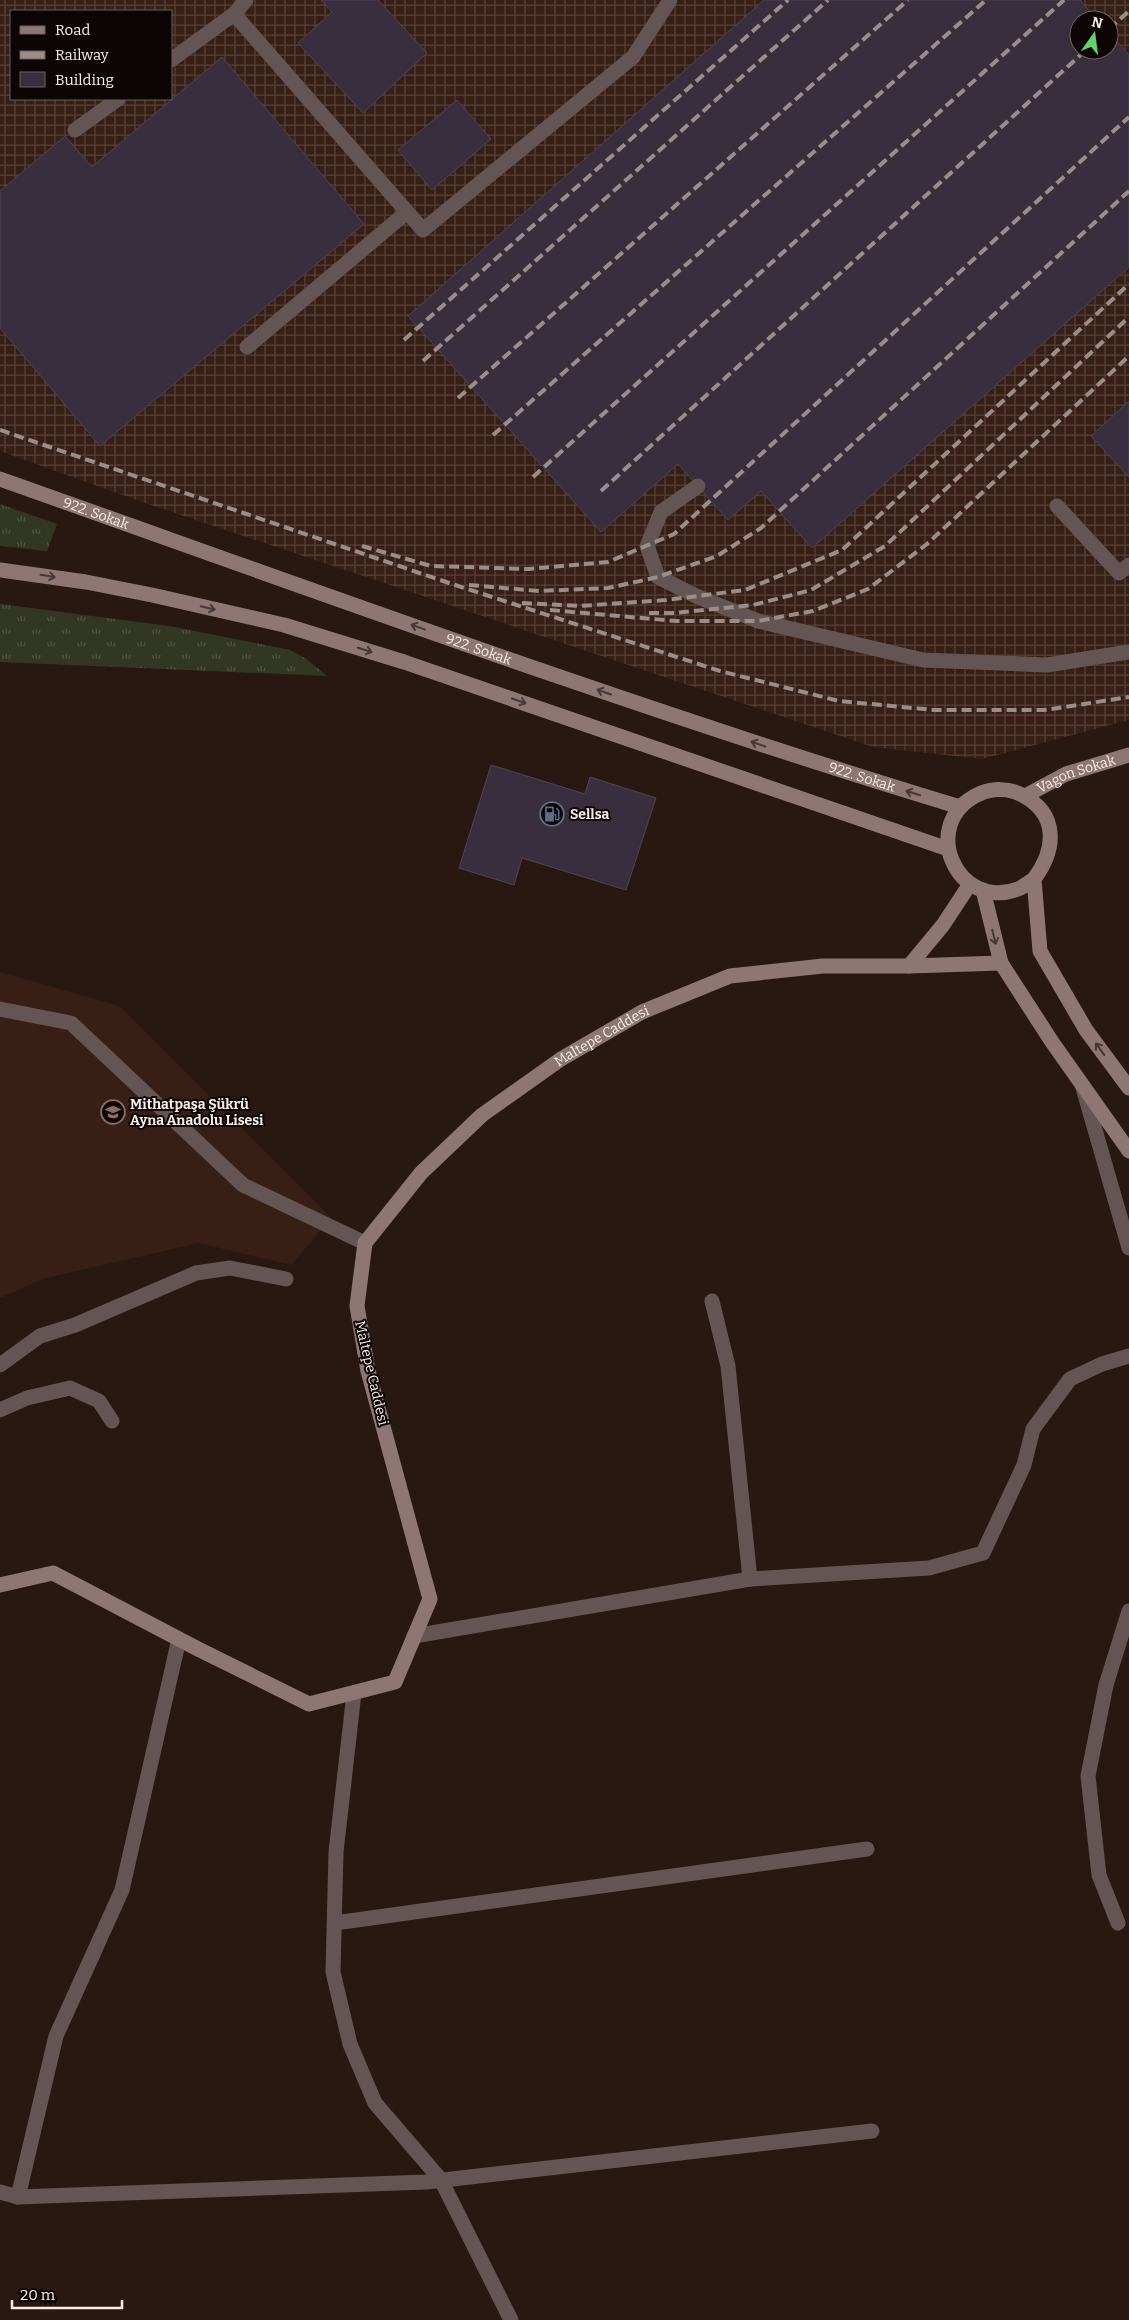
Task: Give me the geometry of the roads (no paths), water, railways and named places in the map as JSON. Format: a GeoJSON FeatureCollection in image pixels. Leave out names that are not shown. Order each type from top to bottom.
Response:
{"type":"FeatureCollection","features":[{"type":"Feature","properties":{"kind":"main road","name":"922. Sokak"},"geometry":{"type":"LineString","coordinates":[[0,479],[551,674],[810,762],[960,807]]}},
{"type":"Feature","properties":{"kind":"main road"},"geometry":{"type":"LineString","coordinates":[[0,570],[152,595],[284,625],[404,662],[948,849]]}},
{"type":"Feature","properties":{"kind":"main road","name":"Vagon Sokak"},"geometry":{"type":"LineString","coordinates":[[1024,796],[1066,774],[1129,755]]}},
{"type":"Feature","properties":{"kind":"main road"},"geometry":{"type":"LineString","coordinates":[[1000,789],[1024,796],[1031,800],[1043,814],[1050,830],[1051,848],[1045,865],[1034,879],[1019,889],[1002,893],[976,887],[960,874],[952,862],[948,849],[948,834],[952,820],[960,807],[971,798],[985,791],[1000,789]]}},
{"type":"Feature","properties":{"kind":"main road"},"geometry":{"type":"LineString","coordinates":[[1034,879],[1040,951],[1086,1030],[1129,1088]]}},
{"type":"Feature","properties":{"kind":"main road"},"geometry":{"type":"LineString","coordinates":[[976,887],[1001,963],[1082,1084],[1129,1150]]}},
{"type":"Feature","properties":{"kind":"main road"},"geometry":{"type":"LineString","coordinates":[[909,966],[976,887]]}},
{"type":"Feature","properties":{"kind":"main road","name":"Maltepe Caddesi"},"geometry":{"type":"LineString","coordinates":[[0,1585],[53,1573],[309,1704],[396,1682],[430,1599],[368,1371],[357,1306],[365,1243],[421,1173],[482,1114],[561,1059],[642,1012],[730,976],[823,966],[1001,963]]}},
{"type":"Feature","properties":{"kind":"street"},"geometry":{"type":"LineString","coordinates":[[172,59],[234,14],[246,0]]}},
{"type":"Feature","properties":{"kind":"street"},"geometry":{"type":"LineString","coordinates":[[234,14],[423,230],[633,58],[670,0]]}},
{"type":"Feature","properties":{"kind":"street"},"geometry":{"type":"LineString","coordinates":[[75,130],[117,100]]}},
{"type":"Feature","properties":{"kind":"street"},"geometry":{"type":"LineString","coordinates":[[247,347],[407,212]]}},
{"type":"Feature","properties":{"kind":"street"},"geometry":{"type":"LineString","coordinates":[[698,486],[662,512],[647,546],[658,577],[696,596],[758,621],[923,660],[1047,666],[1129,652]]}},
{"type":"Feature","properties":{"kind":"street"},"geometry":{"type":"LineString","coordinates":[[1057,506],[1119,573],[1129,565]]}},
{"type":"Feature","properties":{"kind":"street"},"geometry":{"type":"LineString","coordinates":[[0,1009],[71,1023],[243,1185],[365,1243]]}},
{"type":"Feature","properties":{"kind":"street"},"geometry":{"type":"LineString","coordinates":[[1082,1084],[1129,1248]]}},
{"type":"Feature","properties":{"kind":"street"},"geometry":{"type":"LineString","coordinates":[[0,1364],[40,1336],[75,1325],[196,1273],[230,1268],[286,1279]]}},
{"type":"Feature","properties":{"kind":"street"},"geometry":{"type":"LineString","coordinates":[[712,1301],[728,1366],[750,1579]]}},
{"type":"Feature","properties":{"kind":"street"},"geometry":{"type":"LineString","coordinates":[[414,1636],[750,1579],[930,1568],[983,1553],[1024,1465],[1034,1429],[1070,1379],[1102,1364],[1129,1356]]}},
{"type":"Feature","properties":{"kind":"street"},"geometry":{"type":"LineString","coordinates":[[0,1410],[27,1398],[70,1388],[99,1400],[112,1421]]}},
{"type":"Feature","properties":{"kind":"street"},"geometry":{"type":"LineString","coordinates":[[1118,1923],[1099,1875],[1088,1776],[1106,1685],[1129,1611]]}},
{"type":"Feature","properties":{"kind":"street"},"geometry":{"type":"LineString","coordinates":[[18,2197],[56,2036],[122,1890],[180,1639]]}},
{"type":"Feature","properties":{"kind":"street"},"geometry":{"type":"LineString","coordinates":[[354,1693],[336,1852],[333,1972],[350,2044],[375,2103],[441,2180],[511,2320]]}},
{"type":"Feature","properties":{"kind":"street"},"geometry":{"type":"LineString","coordinates":[[334,1923],[867,1849]]}},
{"type":"Feature","properties":{"kind":"street"},"geometry":{"type":"LineString","coordinates":[[0,2192],[18,2197],[441,2180],[872,2131]]}},
{"type":"Feature","properties":{"kind":"railway"},"geometry":{"type":"LineString","coordinates":[[404,340],[788,0]]}},
{"type":"Feature","properties":{"kind":"railway"},"geometry":{"type":"LineString","coordinates":[[423,361],[828,0]]}},
{"type":"Feature","properties":{"kind":"railway"},"geometry":{"type":"LineString","coordinates":[[458,398],[908,0]]}},
{"type":"Feature","properties":{"kind":"railway"},"geometry":{"type":"LineString","coordinates":[[493,435],[986,0]]}},
{"type":"Feature","properties":{"kind":"railway"},"geometry":{"type":"LineString","coordinates":[[533,477],[1064,0]]}},
{"type":"Feature","properties":{"kind":"railway"},"geometry":{"type":"LineString","coordinates":[[1119,20],[1129,11]]}},
{"type":"Feature","properties":{"kind":"railway"},"geometry":{"type":"LineString","coordinates":[[601,491],[1075,60]]}},
{"type":"Feature","properties":{"kind":"railway"},"geometry":{"type":"LineString","coordinates":[[362,546],[431,566],[528,569],[608,562],[674,534],[1129,117]]}},
{"type":"Feature","properties":{"kind":"railway"},"geometry":{"type":"LineString","coordinates":[[469,585],[539,591],[608,588],[658,577],[717,556],[761,528],[1129,191]]}},
{"type":"Feature","properties":{"kind":"railway"},"geometry":{"type":"LineString","coordinates":[[522,603],[580,606],[666,600],[745,590],[842,550],[1129,284]]}},
{"type":"Feature","properties":{"kind":"railway"},"geometry":{"type":"LineString","coordinates":[[649,613],[673,613],[753,605],[811,590],[885,546],[1129,317]]}},
{"type":"Feature","properties":{"kind":"railway"},"geometry":{"type":"LineString","coordinates":[[550,610],[676,621],[758,621],[813,611],[868,589],[927,544],[1129,356]]}},
{"type":"Feature","properties":{"kind":"railway"},"geometry":{"type":"LineString","coordinates":[[0,430],[449,583],[720,671],[839,701],[934,710],[1045,710],[1129,697]]}},
{"type":"Feature","properties":{"kind":"place","name":"Sellsa"},"geometry":{"type":"Point","coordinates":[552,814]}},
{"type":"Feature","properties":{"kind":"place","name":"Mithatpaşa Şükrü Ayna Anadolu Lisesi"},"geometry":{"type":"Point","coordinates":[113,1112]}}]}
